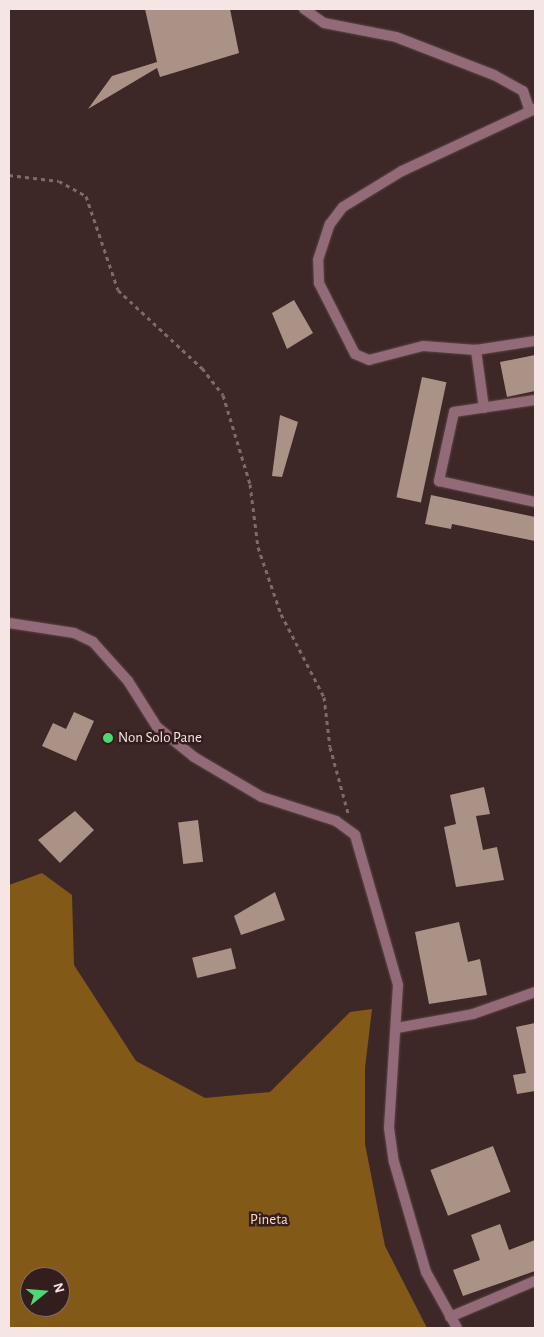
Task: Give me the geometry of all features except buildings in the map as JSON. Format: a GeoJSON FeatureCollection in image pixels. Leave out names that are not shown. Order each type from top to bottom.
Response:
{"type":"FeatureCollection","features":[{"type":"Feature","properties":{"kind":"street"},"geometry":{"type":"LineString","coordinates":[[304,9],[324,23],[396,37],[494,75],[522,90],[533,110],[402,171],[343,207],[330,224],[318,260],[324,296],[348,344],[362,358],[423,346],[476,350],[535,341]]}},
{"type":"Feature","properties":{"kind":"street"},"geometry":{"type":"LineString","coordinates":[[476,350],[484,408]]}},
{"type":"Feature","properties":{"kind":"street"},"geometry":{"type":"LineString","coordinates":[[535,400],[454,412],[439,481],[535,502]]}},
{"type":"Feature","properties":{"kind":"street"},"geometry":{"type":"LineString","coordinates":[[9,623],[74,633],[93,642],[128,681],[157,727],[194,757],[262,797],[336,821],[355,834],[394,962],[397,1028],[389,1128],[394,1162],[426,1272],[457,1328]]}},
{"type":"Feature","properties":{"kind":"street"},"geometry":{"type":"LineString","coordinates":[[397,1028],[473,1014],[535,992]]}},
{"type":"Feature","properties":{"kind":"street"},"geometry":{"type":"LineString","coordinates":[[450,1317],[535,1281]]}},
{"type":"Feature","properties":{"kind":"path"},"geometry":{"type":"LineString","coordinates":[[9,175],[59,181],[86,196],[118,290],[202,368],[223,395],[250,484],[258,547],[281,614],[324,697],[336,772],[355,834]]}},
{"type":"Feature","properties":{"kind":"green space","name":"Pineta"},"geometry":{"type":"Polygon","coordinates":[[[42,873],[72,895],[74,965],[136,1061],[205,1098],[270,1092],[350,1012],[372,1009],[365,1068],[365,1144],[385,1246],[427,1328],[9,1328],[9,885],[42,873]]]}},
{"type":"Feature","properties":{"kind":"place","name":"Non Solo Pane"},"geometry":{"type":"Point","coordinates":[108,738]}}]}
